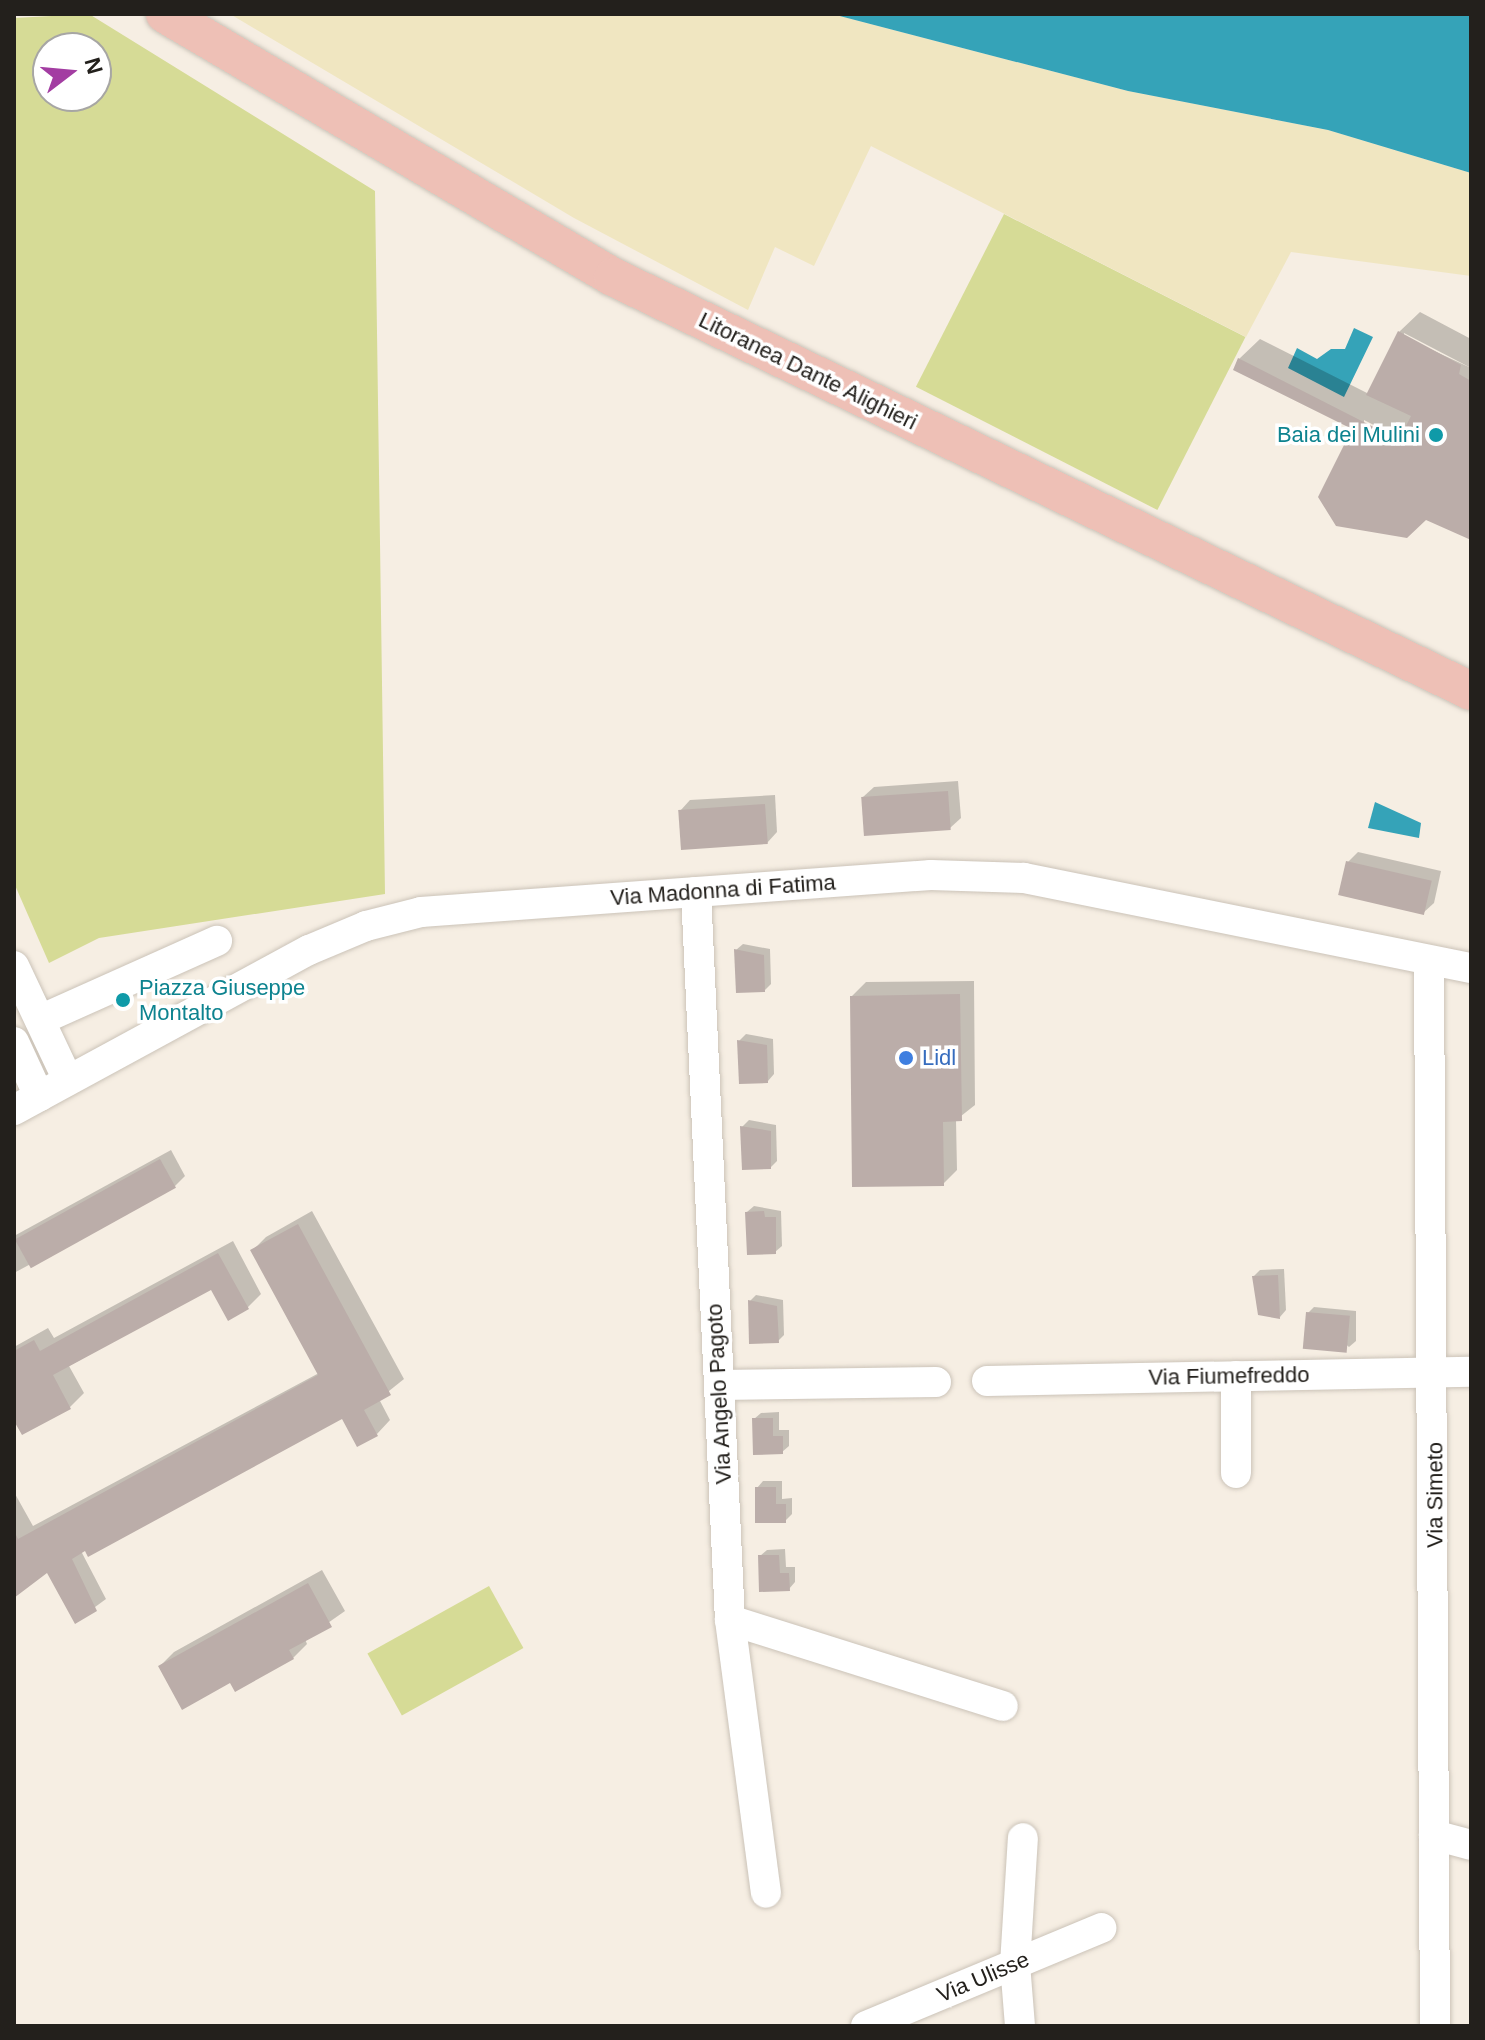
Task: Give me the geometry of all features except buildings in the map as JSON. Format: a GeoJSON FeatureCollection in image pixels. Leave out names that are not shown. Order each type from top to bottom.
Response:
{"type":"FeatureCollection","features":[{"type":"Feature","properties":{"kind":"main road","name":"Litoranea Dante Alighieri"},"geometry":{"type":"LineString","coordinates":[[165,14],[613,277],[1471,691]]}},
{"type":"Feature","properties":{"kind":"street","name":"Via Madonna di Fatima"},"geometry":{"type":"LineString","coordinates":[[27,1103],[309,950],[366,926],[421,912],[931,875],[1024,878],[1429,963],[1471,968]]}},
{"type":"Feature","properties":{"kind":"street","name":"Via Angelo Pagoto"},"geometry":{"type":"LineString","coordinates":[[696,892],[730,1620],[766,1893]]}},
{"type":"Feature","properties":{"kind":"street"},"geometry":{"type":"LineString","coordinates":[[40,1020],[217,941]]}},
{"type":"Feature","properties":{"kind":"street","name":"Via Simeto"},"geometry":{"type":"LineString","coordinates":[[1429,963],[1435,1372],[1435,2026]]}},
{"type":"Feature","properties":{"kind":"street"},"geometry":{"type":"LineString","coordinates":[[14,966],[68,1080]]}},
{"type":"Feature","properties":{"kind":"street"},"geometry":{"type":"LineString","coordinates":[[14,1042],[27,1103]]}},
{"type":"Feature","properties":{"kind":"street","name":"Via Fiumefreddo"},"geometry":{"type":"LineString","coordinates":[[987,1381],[1471,1372]]}},
{"type":"Feature","properties":{"kind":"street"},"geometry":{"type":"LineString","coordinates":[[1236,1376],[1236,1473]]}},
{"type":"Feature","properties":{"kind":"street"},"geometry":{"type":"LineString","coordinates":[[719,1385],[936,1382]]}},
{"type":"Feature","properties":{"kind":"street"},"geometry":{"type":"LineString","coordinates":[[730,1620],[1003,1706]]}},
{"type":"Feature","properties":{"kind":"street"},"geometry":{"type":"LineString","coordinates":[[1434,1835],[1471,1845]]}},
{"type":"Feature","properties":{"kind":"street"},"geometry":{"type":"LineString","coordinates":[[1020,2026],[1015,1964],[1023,1838]]}},
{"type":"Feature","properties":{"kind":"street","name":"Via Ulisse"},"geometry":{"type":"LineString","coordinates":[[866,2026],[1101,1928]]}},
{"type":"Feature","properties":{"kind":"green space"},"geometry":{"type":"Polygon","coordinates":[[[89,14],[375,191],[385,894],[99,938],[49,963],[14,883],[14,18],[89,14]]]}},
{"type":"Feature","properties":{"kind":"green space"},"geometry":{"type":"Polygon","coordinates":[[[1004,214],[1245,337],[1157,510],[916,387],[1004,214]]]}},
{"type":"Feature","properties":{"kind":"green space"},"geometry":{"type":"Polygon","coordinates":[[[489,1586],[523,1648],[402,1715],[367,1653],[489,1586]]]}},
{"type":"Feature","properties":{"kind":"sand"},"geometry":{"type":"Polygon","coordinates":[[[230,14],[832,14],[1128,91],[1328,130],[1471,173],[1471,276],[1291,252],[1246,337],[871,146],[814,266],[775,247],[748,310],[574,218],[230,14]]]}},
{"type":"Feature","properties":{"kind":"water"},"geometry":{"type":"Polygon","coordinates":[[[832,14],[1471,14],[1471,173],[1328,130],[1128,91],[832,14]]]}},
{"type":"Feature","properties":{"kind":"water"},"geometry":{"type":"Polygon","coordinates":[[[1354,328],[1373,337],[1344,397],[1288,368],[1297,348],[1317,359],[1331,349],[1345,349],[1354,328]]]}},
{"type":"Feature","properties":{"kind":"water"},"geometry":{"type":"Polygon","coordinates":[[[1375,802],[1421,823],[1419,838],[1368,828],[1375,802]]]}},
{"type":"Feature","properties":{"kind":"place","name":"Baia dei Mulini"},"geometry":{"type":"Point","coordinates":[1436,435]}},
{"type":"Feature","properties":{"kind":"place","name":"Piazza Giuseppe Montalto"},"geometry":{"type":"Point","coordinates":[123,1000]}},
{"type":"Feature","properties":{"kind":"place","name":"Lidl"},"geometry":{"type":"Point","coordinates":[906,1058]}}]}
